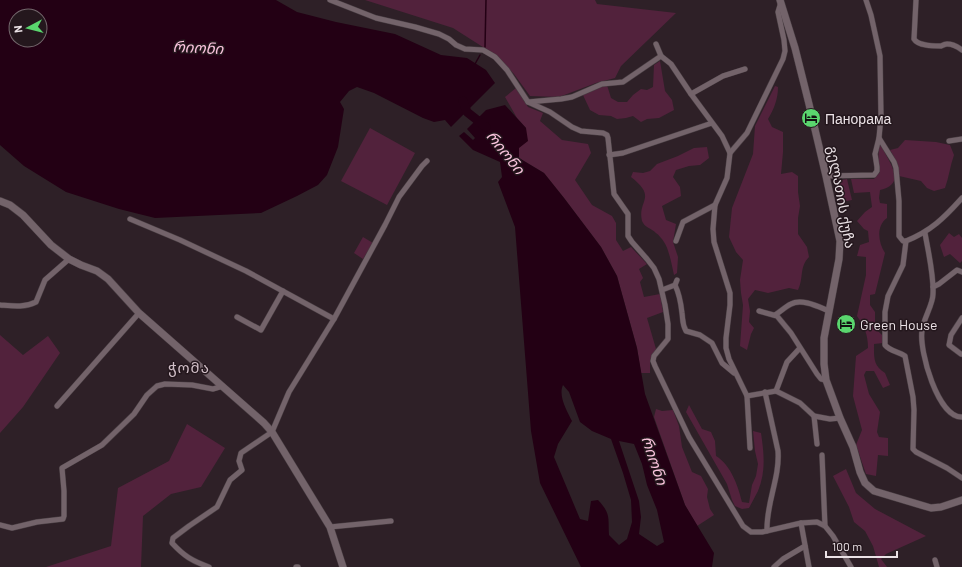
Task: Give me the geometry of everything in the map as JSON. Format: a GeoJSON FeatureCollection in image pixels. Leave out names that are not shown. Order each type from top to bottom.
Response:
{"type":"FeatureCollection","features":[{"type":"Feature","properties":{"kind":"main road","name":"გელათის ქუჩა"},"geometry":{"type":"LineString","coordinates":[[781,1],[795,48],[840,241],[840,259],[824,338],[824,364],[826,380],[840,418],[853,447],[860,472],[865,483],[874,490],[931,508],[941,507],[962,500]]}},
{"type":"Feature","properties":{"kind":"main road"},"geometry":{"type":"LineString","coordinates":[[0,201],[10,205],[23,215],[51,245],[69,259],[97,271],[108,279],[139,313],[264,423],[272,432],[330,526],[343,567]]}},
{"type":"Feature","properties":{"kind":"street"},"geometry":{"type":"LineString","coordinates":[[330,0],[376,18],[439,34],[449,39],[456,45],[465,48],[488,52],[507,70],[528,102],[550,112],[572,127],[581,131],[603,133],[606,135],[608,138],[614,194],[628,214],[628,236],[654,268],[662,290],[668,324],[668,339],[654,356],[653,361],[689,437],[733,512],[743,526],[751,532],[765,531],[801,523],[817,522],[825,526],[833,536],[851,567]]}},
{"type":"Feature","properties":{"kind":"street"},"geometry":{"type":"LineString","coordinates":[[826,176],[874,175],[877,171],[875,154],[879,138],[881,116],[880,56],[871,15],[866,0]]}},
{"type":"Feature","properties":{"kind":"street"},"geometry":{"type":"LineString","coordinates":[[916,0],[914,39],[916,43],[942,46],[947,44],[957,46],[962,50]]}},
{"type":"Feature","properties":{"kind":"street"},"geometry":{"type":"LineString","coordinates":[[730,153],[747,133],[783,59],[785,51],[784,40],[778,12],[781,1]]}},
{"type":"Feature","properties":{"kind":"street"},"geometry":{"type":"LineString","coordinates":[[656,44],[661,56],[671,64],[722,136],[730,153],[728,178],[715,205],[713,229],[714,242],[730,293],[726,348],[736,374],[747,396],[750,448]]}},
{"type":"Feature","properties":{"kind":"street"},"geometry":{"type":"LineString","coordinates":[[528,102],[561,99],[579,94],[602,84],[623,82],[661,56]]}},
{"type":"Feature","properties":{"kind":"street"},"geometry":{"type":"LineString","coordinates":[[691,94],[723,76],[745,69]]}},
{"type":"Feature","properties":{"kind":"street"},"geometry":{"type":"LineString","coordinates":[[609,156],[623,153],[712,123]]}},
{"type":"Feature","properties":{"kind":"street"},"geometry":{"type":"LineString","coordinates":[[879,138],[894,162],[896,168],[899,201],[899,236],[903,241],[925,233],[940,221],[962,198]]}},
{"type":"Feature","properties":{"kind":"street"},"geometry":{"type":"LineString","coordinates":[[949,141],[962,139]]}},
{"type":"Feature","properties":{"kind":"street"},"geometry":{"type":"LineString","coordinates":[[208,567],[192,561],[172,543],[173,538],[217,507],[230,480],[242,470],[240,461],[241,453],[272,432],[288,392],[334,319],[386,225],[399,197],[427,161]]}},
{"type":"Feature","properties":{"kind":"street"},"geometry":{"type":"LineString","coordinates":[[676,241],[683,222],[715,205]]}},
{"type":"Feature","properties":{"kind":"street"},"geometry":{"type":"LineString","coordinates":[[130,219],[187,243],[246,271],[334,319]]}},
{"type":"Feature","properties":{"kind":"street"},"geometry":{"type":"LineString","coordinates":[[925,233],[933,287],[933,295],[923,323],[921,334],[926,366],[933,387],[941,401],[953,415],[962,417]]}},
{"type":"Feature","properties":{"kind":"street"},"geometry":{"type":"LineString","coordinates":[[906,241],[903,266],[888,296],[885,312],[885,345],[891,351],[903,354],[905,356],[914,404],[913,449],[962,478]]}},
{"type":"Feature","properties":{"kind":"street"},"geometry":{"type":"LineString","coordinates":[[0,305],[19,307],[36,302],[44,280],[69,259]]}},
{"type":"Feature","properties":{"kind":"street"},"geometry":{"type":"LineString","coordinates":[[933,287],[940,284],[957,270],[962,272]]}},
{"type":"Feature","properties":{"kind":"street"},"geometry":{"type":"LineString","coordinates":[[662,290],[676,282],[682,312],[682,325],[686,331],[700,335],[712,343],[722,364],[736,374]]}},
{"type":"Feature","properties":{"kind":"street"},"geometry":{"type":"LineString","coordinates":[[237,318],[261,330],[283,291]]}},
{"type":"Feature","properties":{"kind":"street"},"geometry":{"type":"LineString","coordinates":[[775,315],[795,302],[806,303],[829,311]]}},
{"type":"Feature","properties":{"kind":"street"},"geometry":{"type":"LineString","coordinates":[[759,311],[775,315],[791,333],[817,374],[821,379],[826,380]]}},
{"type":"Feature","properties":{"kind":"street"},"geometry":{"type":"LineString","coordinates":[[58,406],[139,313]]}},
{"type":"Feature","properties":{"kind":"street"},"geometry":{"type":"LineString","coordinates":[[961,354],[949,346],[951,335],[962,318]]}},
{"type":"Feature","properties":{"kind":"street"},"geometry":{"type":"LineString","coordinates":[[776,391],[787,362],[800,348]]}},
{"type":"Feature","properties":{"kind":"street"},"geometry":{"type":"LineString","coordinates":[[0,524],[12,528],[37,522],[63,520],[64,491],[62,468],[102,445],[134,414],[147,395],[157,386],[165,384],[192,385],[213,389],[223,386]]}},
{"type":"Feature","properties":{"kind":"street"},"geometry":{"type":"LineString","coordinates":[[747,396],[776,391],[800,403],[814,416],[830,419],[840,418]]}},
{"type":"Feature","properties":{"kind":"street"},"geometry":{"type":"LineString","coordinates":[[765,392],[779,460],[765,531]]}},
{"type":"Feature","properties":{"kind":"street"},"geometry":{"type":"LineString","coordinates":[[814,416],[817,444]]}},
{"type":"Feature","properties":{"kind":"street"},"geometry":{"type":"LineString","coordinates":[[822,455],[822,479],[826,519],[825,526]]}},
{"type":"Feature","properties":{"kind":"street"},"geometry":{"type":"LineString","coordinates":[[330,526],[391,521]]}},
{"type":"Feature","properties":{"kind":"street"},"geometry":{"type":"LineString","coordinates":[[801,523],[810,567]]}},
{"type":"Feature","properties":{"kind":"street"},"geometry":{"type":"LineString","coordinates":[[774,567],[783,559],[805,546]]}},
{"type":"Feature","properties":{"kind":"street"},"geometry":{"type":"LineString","coordinates":[[935,560],[937,567]]}},
{"type":"Feature","properties":{"kind":"shaded area"},"geometry":{"type":"Polygon","coordinates":[[[365,0],[595,0],[597,4],[676,13],[621,66],[615,78],[596,83],[559,97],[530,96],[514,74],[497,56],[453,28],[365,0]]]}},
{"type":"Feature","properties":{"kind":"shaded area"},"geometry":{"type":"Polygon","coordinates":[[[660,61],[665,91],[672,100],[674,110],[659,118],[647,119],[641,122],[633,116],[617,119],[611,116],[599,115],[590,110],[583,95],[600,87],[607,85],[611,98],[618,102],[627,102],[641,89],[647,90],[653,87],[654,65],[660,61]]]}},
{"type":"Feature","properties":{"kind":"shaded area"},"geometry":{"type":"Polygon","coordinates":[[[775,86],[778,87],[778,91],[774,108],[768,119],[772,127],[783,132],[781,174],[792,172],[798,176],[800,206],[798,234],[807,247],[809,257],[804,265],[798,290],[789,288],[768,293],[755,290],[748,299],[750,311],[749,322],[754,328],[747,350],[740,346],[743,305],[740,280],[743,260],[736,252],[729,237],[732,208],[753,154],[755,126],[775,86]]]}},
{"type":"Feature","properties":{"kind":"shaded area"},"geometry":{"type":"Polygon","coordinates":[[[516,88],[528,107],[543,113],[540,121],[562,140],[588,144],[591,153],[575,180],[592,205],[612,216],[616,223],[616,240],[623,251],[631,247],[647,264],[639,269],[643,278],[640,282],[644,297],[660,294],[663,312],[647,318],[656,349],[650,360],[650,373],[641,373],[637,348],[617,276],[601,247],[544,173],[519,158],[518,148],[526,128],[517,118],[505,97],[516,88]]]}},
{"type":"Feature","properties":{"kind":"shaded area"},"geometry":{"type":"Polygon","coordinates":[[[370,128],[415,153],[387,205],[341,181],[370,128]]]}},
{"type":"Feature","properties":{"kind":"shaded area"},"geometry":{"type":"Polygon","coordinates":[[[905,140],[936,142],[950,145],[954,155],[945,188],[934,191],[927,188],[921,181],[899,176],[896,162],[890,150],[898,148],[905,140]]]}},
{"type":"Feature","properties":{"kind":"shaded area"},"geometry":{"type":"Polygon","coordinates":[[[879,146],[882,146],[894,171],[895,177],[889,187],[880,190],[880,203],[887,204],[887,218],[881,225],[879,234],[885,253],[875,294],[870,295],[870,305],[875,312],[875,328],[882,335],[883,343],[874,344],[875,361],[878,367],[885,373],[890,385],[883,388],[874,371],[866,371],[864,375],[869,394],[880,412],[877,432],[879,437],[888,438],[888,456],[878,455],[876,476],[866,474],[856,445],[862,430],[853,396],[856,356],[868,348],[865,330],[857,316],[866,275],[866,257],[857,256],[860,245],[869,242],[868,231],[864,229],[857,221],[872,207],[870,192],[854,193],[851,179],[874,179],[880,172],[878,161],[879,146]]]}},
{"type":"Feature","properties":{"kind":"shaded area"},"geometry":{"type":"Polygon","coordinates":[[[707,147],[709,158],[700,165],[689,166],[676,170],[673,177],[680,187],[681,196],[662,206],[666,220],[676,224],[673,242],[678,257],[677,273],[674,275],[666,245],[654,231],[642,221],[641,214],[645,195],[639,184],[631,177],[633,172],[643,173],[650,171],[657,164],[694,148],[707,147]]]}},
{"type":"Feature","properties":{"kind":"shaded area"},"geometry":{"type":"Polygon","coordinates":[[[847,179],[852,200],[841,202],[836,181],[847,179]]]}},
{"type":"Feature","properties":{"kind":"shaded area"},"geometry":{"type":"Polygon","coordinates":[[[949,233],[954,237],[959,234],[962,238],[962,261],[960,263],[950,254],[944,257],[940,245],[949,233]]]}},
{"type":"Feature","properties":{"kind":"shaded area"},"geometry":{"type":"Polygon","coordinates":[[[363,237],[373,243],[363,259],[354,253],[363,237]]]}},
{"type":"Feature","properties":{"kind":"shaded area"},"geometry":{"type":"Polygon","coordinates":[[[0,335],[23,355],[48,336],[60,353],[23,407],[0,433],[0,335]]]}},
{"type":"Feature","properties":{"kind":"shaded area"},"geometry":{"type":"Polygon","coordinates":[[[689,405],[702,429],[711,432],[715,441],[716,456],[730,470],[742,502],[749,503],[758,464],[753,431],[761,433],[763,470],[761,484],[749,508],[742,509],[735,506],[727,484],[686,412],[689,405]]]}},
{"type":"Feature","properties":{"kind":"shaded area"},"geometry":{"type":"Polygon","coordinates":[[[656,409],[662,411],[673,410],[679,426],[682,447],[692,472],[701,476],[708,489],[707,497],[710,509],[714,515],[697,526],[685,505],[654,417],[656,409]]]}},
{"type":"Feature","properties":{"kind":"shaded area"},"geometry":{"type":"Polygon","coordinates":[[[187,424],[225,448],[201,487],[171,494],[143,516],[141,567],[46,567],[111,546],[118,488],[169,461],[187,424]]]}},
{"type":"Feature","properties":{"kind":"shaded area"},"geometry":{"type":"Polygon","coordinates":[[[846,469],[856,493],[875,509],[926,536],[886,554],[881,559],[887,567],[879,567],[873,546],[865,531],[854,522],[849,507],[833,476],[846,469]]]}},
{"type":"Feature","properties":{"kind":"water"},"geometry":{"type":"Polygon","coordinates":[[[0,0],[276,0],[297,12],[336,22],[395,34],[441,55],[467,58],[486,70],[495,83],[451,127],[445,120],[434,122],[423,118],[374,93],[357,87],[349,91],[340,102],[344,109],[338,147],[327,175],[318,185],[261,213],[155,218],[119,209],[66,192],[24,166],[0,145],[0,0]]]}},
{"type":"Feature","properties":{"kind":"water"},"geometry":{"type":"Polygon","coordinates":[[[505,105],[526,128],[528,141],[519,148],[519,158],[544,173],[601,247],[617,276],[637,348],[645,394],[685,505],[714,553],[712,567],[581,567],[540,483],[531,431],[515,227],[498,182],[502,177],[500,162],[473,150],[459,136],[464,132],[473,140],[475,138],[467,129],[486,110],[505,105]],[[563,385],[562,399],[572,421],[558,444],[554,457],[580,519],[588,521],[591,501],[598,500],[607,512],[609,520],[609,535],[619,545],[627,539],[632,522],[631,500],[623,473],[611,439],[592,431],[580,422],[569,392],[563,385]],[[619,441],[639,501],[641,517],[639,534],[657,546],[664,542],[657,510],[647,485],[642,464],[634,444],[619,441]]]}},
{"type":"Feature","properties":{"kind":"waterway"},"geometry":{"type":"LineString","coordinates":[[485,47],[486,0]]}},
{"type":"Feature","properties":{"kind":"waterway"},"geometry":{"type":"LineString","coordinates":[[475,64],[480,55]]}},
{"type":"Feature","properties":{"kind":"waterway","name":"რიონი"},"geometry":{"type":"LineString","coordinates":[[463,101],[467,112],[486,127]]}},
{"type":"Feature","properties":{"kind":"place","name":"Панорама"},"geometry":{"type":"Point","coordinates":[811,118]}},
{"type":"Feature","properties":{"kind":"place","name":"Green House"},"geometry":{"type":"Point","coordinates":[846,324]}},
{"type":"Feature","properties":{"kind":"district","name":"ჭომა"},"geometry":{"type":"Point","coordinates":[189,367]}}]}
